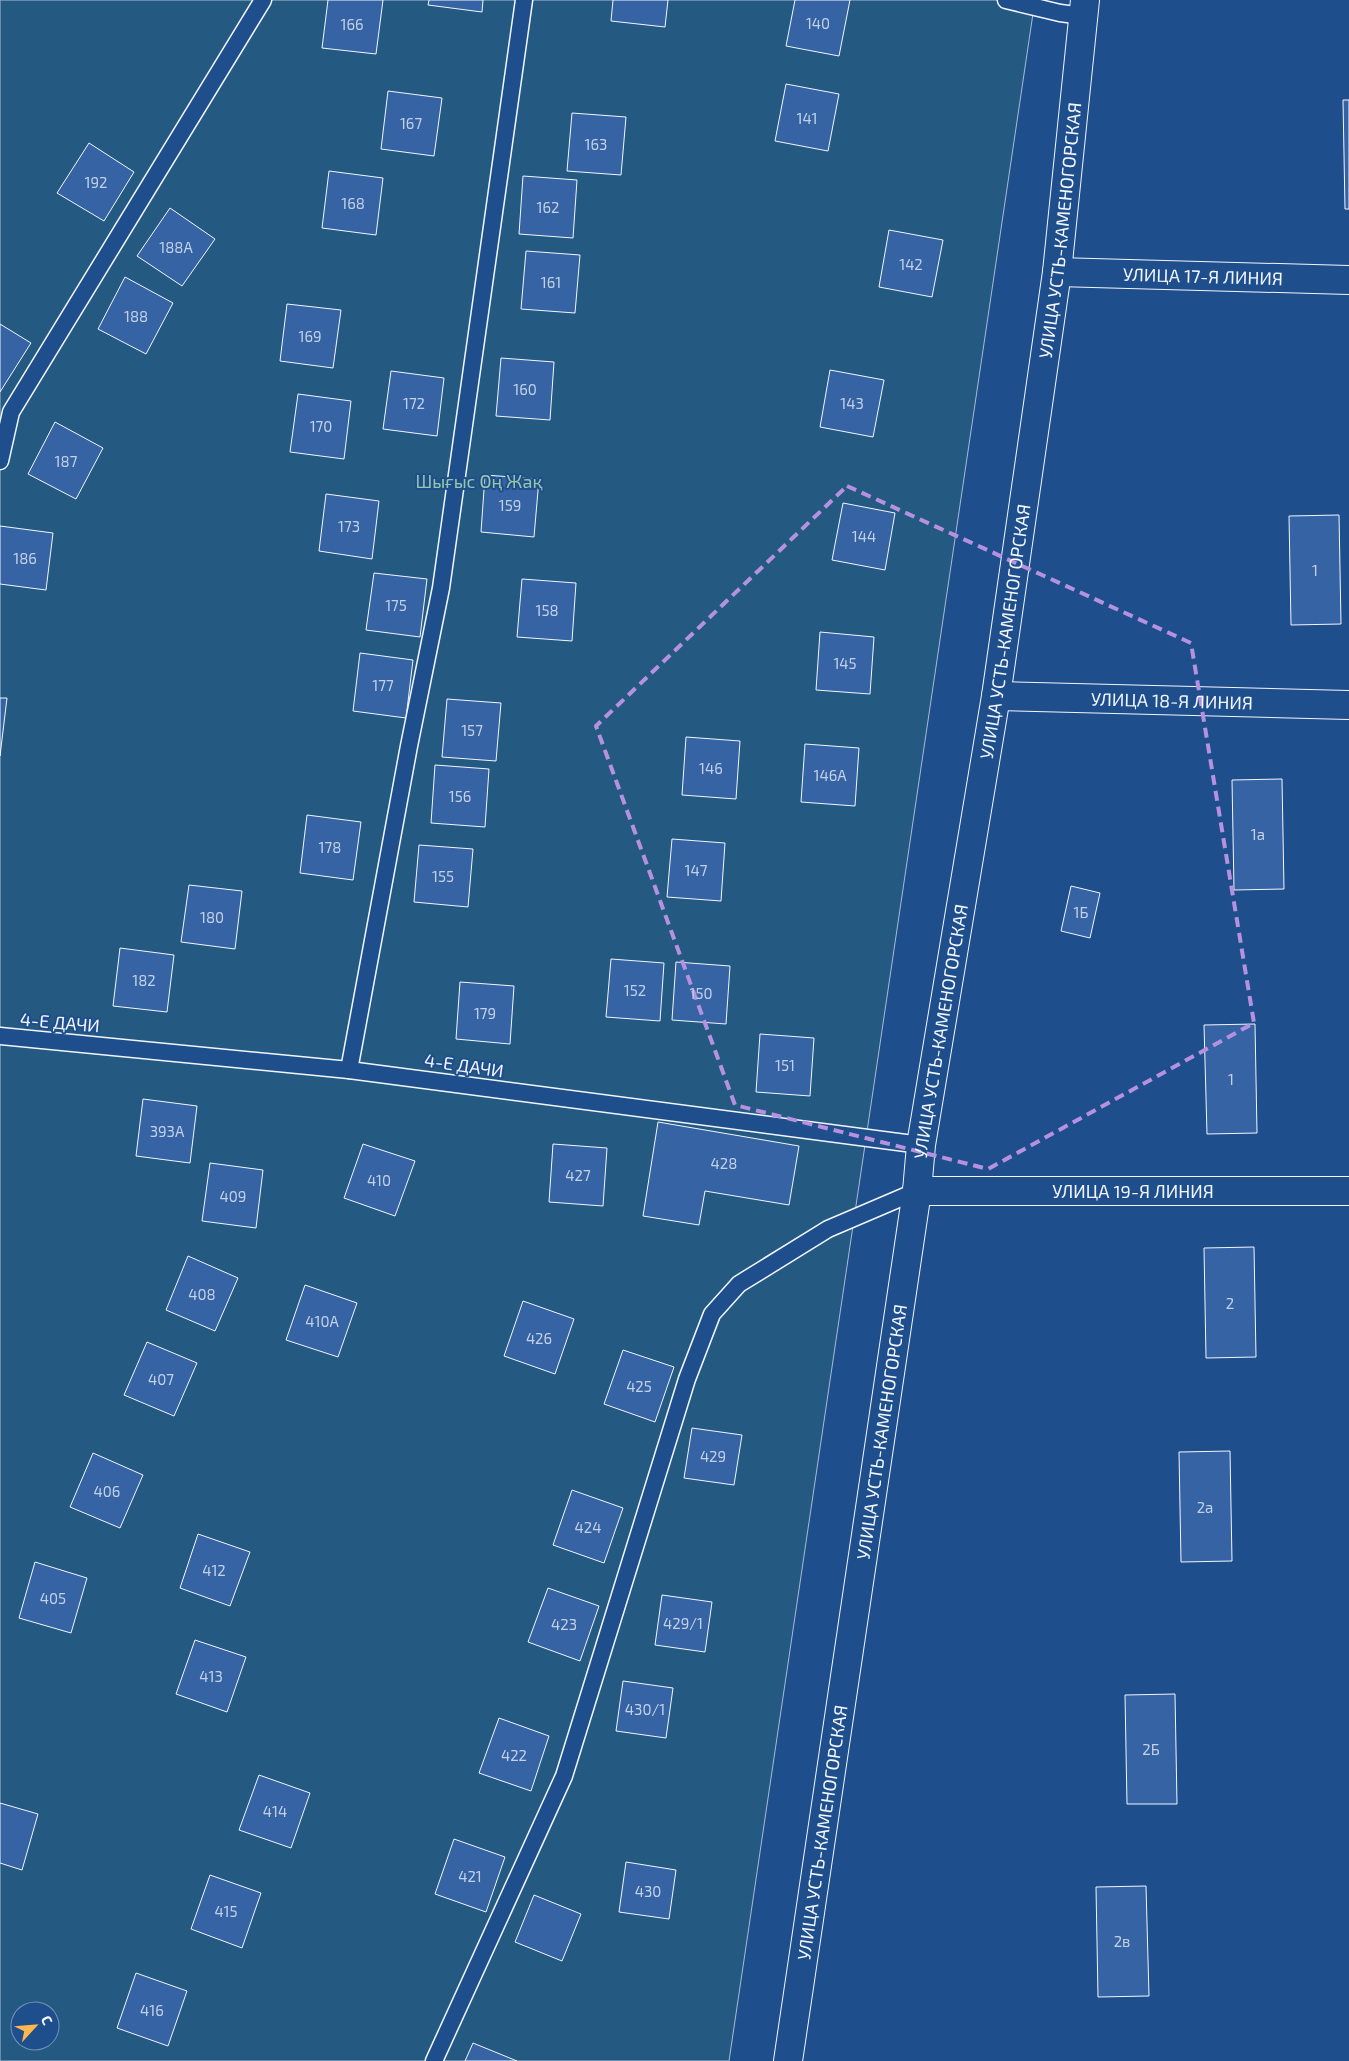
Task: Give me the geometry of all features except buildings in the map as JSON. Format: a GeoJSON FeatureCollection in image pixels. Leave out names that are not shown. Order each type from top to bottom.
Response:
{"type":"FeatureCollection","features":[{"type":"Feature","properties":{"kind":"street","name":"УЛИЦА УСТЬ-КАМЕНОГОРСКАЯ"},"geometry":{"type":"LineString","coordinates":[[788,2061],[917,1191],[920,1145],[996,696],[1057,272],[1084,8]]}},
{"type":"Feature","properties":{"kind":"street","name":"УЛИЦА 17-Я ЛИНИЯ"},"geometry":{"type":"LineString","coordinates":[[1057,272],[1349,280]]}},
{"type":"Feature","properties":{"kind":"street","name":"УЛИЦА 18-Я ЛИНИЯ"},"geometry":{"type":"LineString","coordinates":[[996,696],[1349,705]]}},
{"type":"Feature","properties":{"kind":"street","name":"УЛИЦА 19-Я ЛИНИЯ"},"geometry":{"type":"LineString","coordinates":[[917,1191],[1349,1191]]}},
{"type":"Feature","properties":{"kind":"lane"},"geometry":{"type":"LineString","coordinates":[[0,461],[11,412],[263,0]]}},
{"type":"Feature","properties":{"kind":"lane"},"geometry":{"type":"LineString","coordinates":[[349,1070],[409,746],[441,588],[524,0]]}},
{"type":"Feature","properties":{"kind":"lane"},"geometry":{"type":"LineString","coordinates":[[1006,0],[1060,13],[1084,8]]}},
{"type":"Feature","properties":{"kind":"lane","name":"4-Е ДАЧИ"},"geometry":{"type":"LineString","coordinates":[[0,1036],[349,1070],[920,1145]]}},
{"type":"Feature","properties":{"kind":"lane"},"geometry":{"type":"LineString","coordinates":[[434,2061],[564,1776],[687,1379],[712,1314],[739,1284],[828,1229],[917,1191]]}},
{"type":"Feature","properties":{"kind":"highlighted area"},"geometry":{"type":"Polygon","coordinates":[[[847,486],[1191,643],[1254,1023],[988,1169],[735,1105],[596,726],[847,486]]]}},
{"type":"Feature","properties":{"kind":"green space","name":"Шығыс Оң Жақ"},"geometry":{"type":"Polygon","coordinates":[[[0,0],[1035,0],[729,2061],[0,2061],[0,0]]]}}]}
